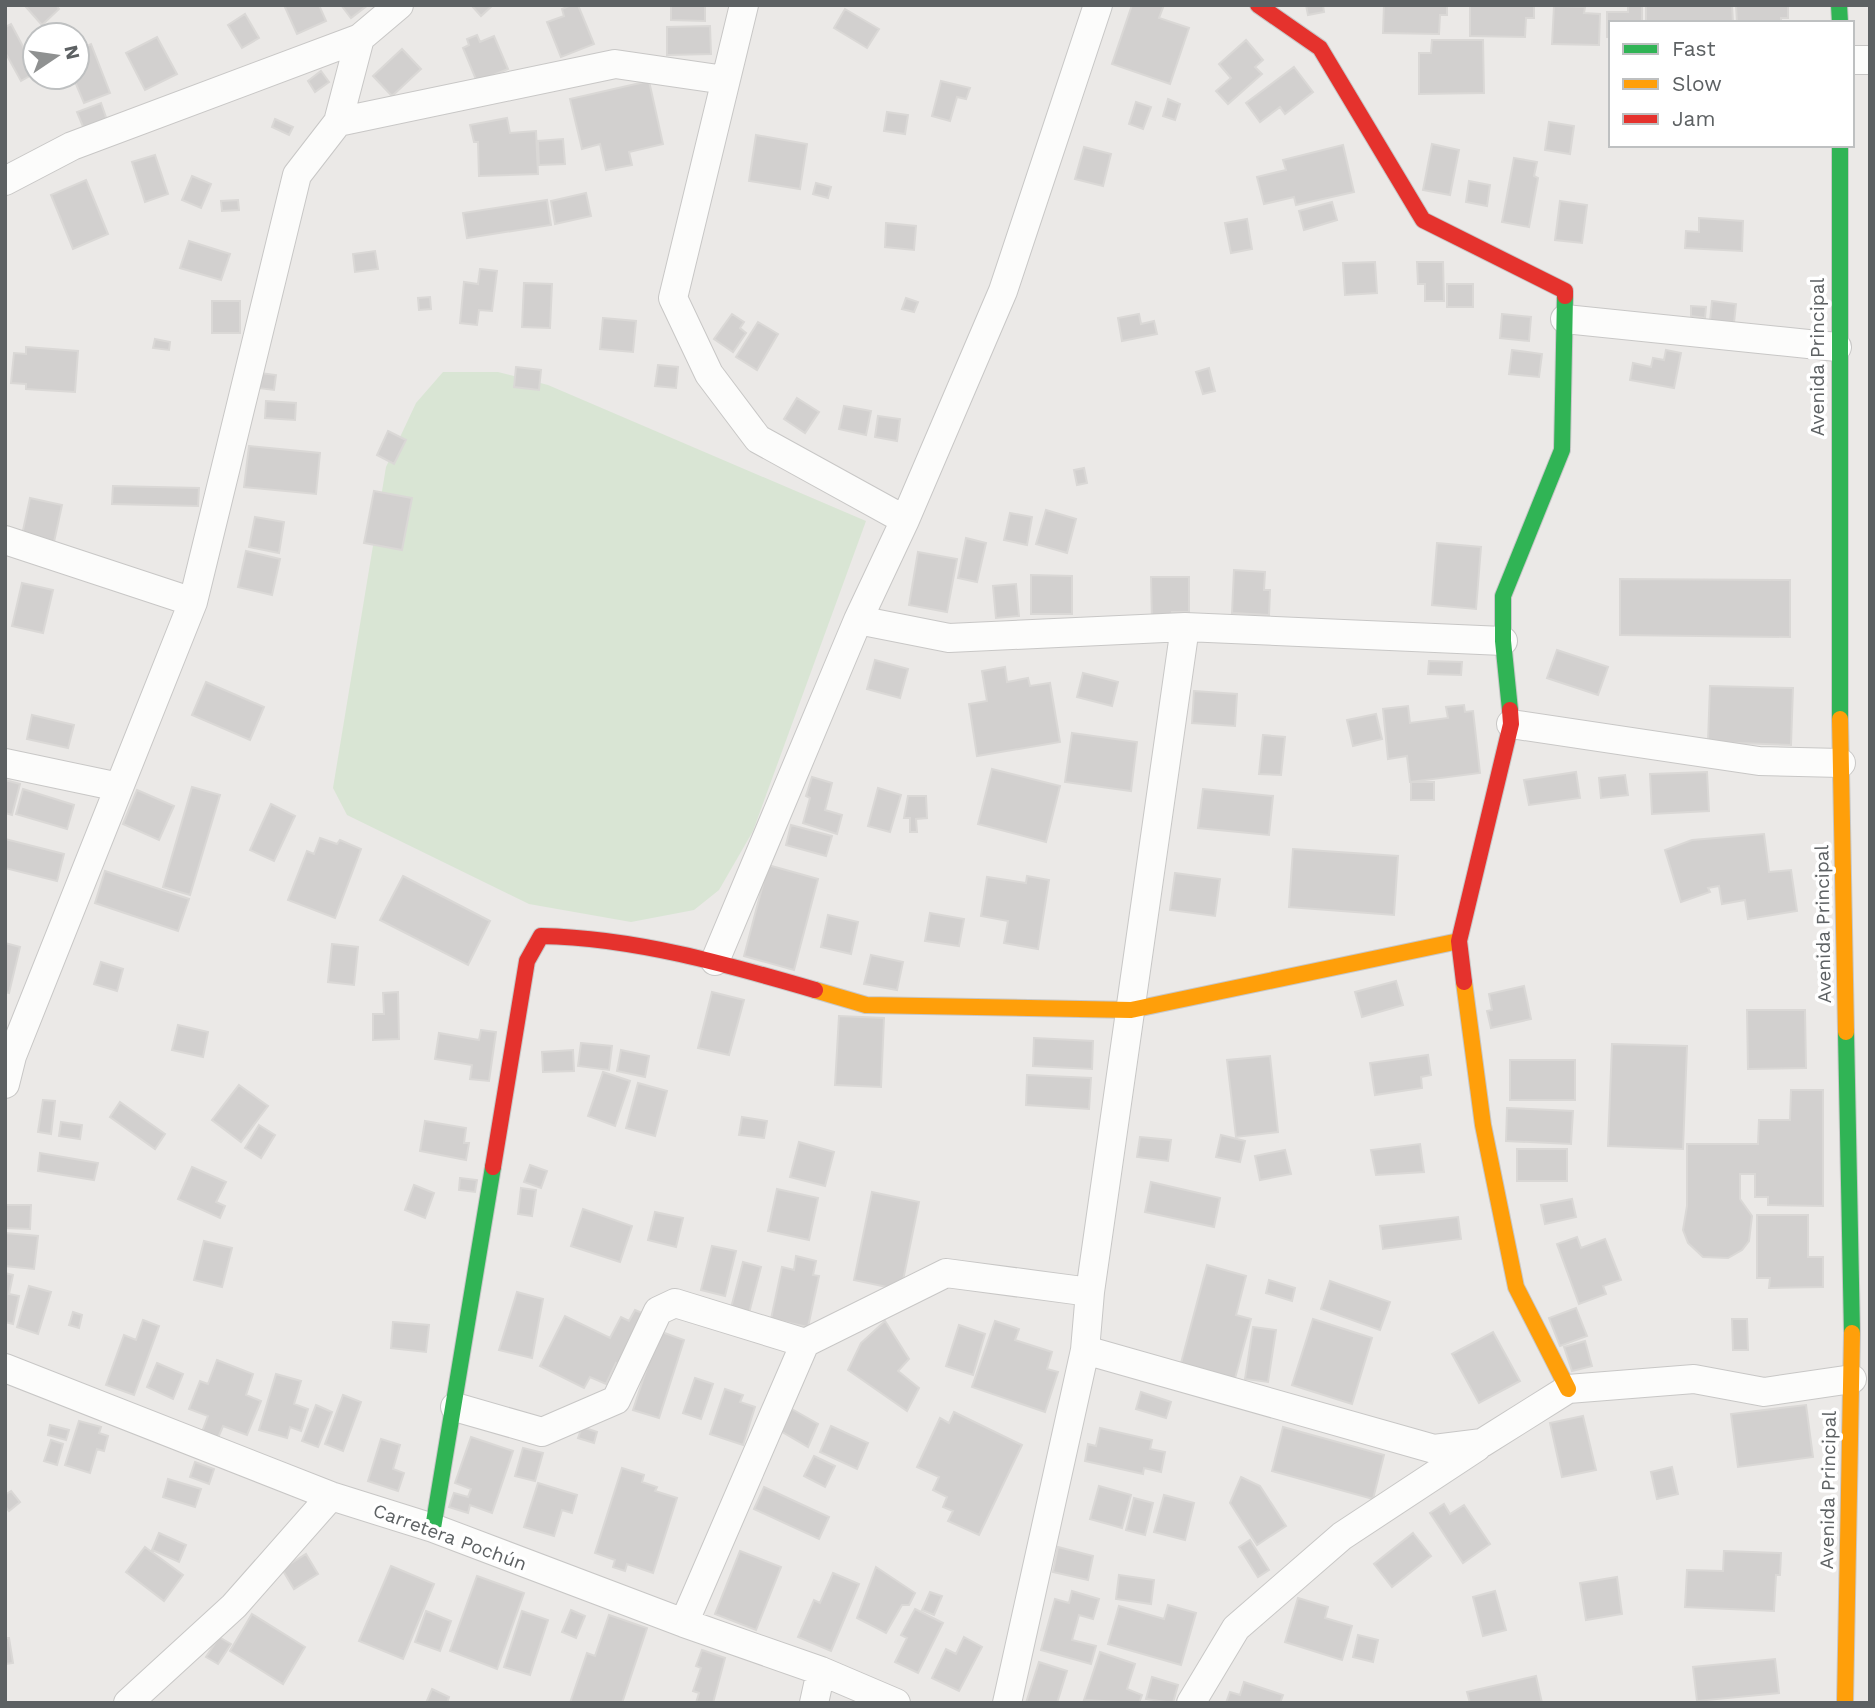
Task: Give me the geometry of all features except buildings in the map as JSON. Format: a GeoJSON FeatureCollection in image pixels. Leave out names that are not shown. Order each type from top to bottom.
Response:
{"type":"FeatureCollection","features":[{"type":"Feature","properties":{"kind":"street"},"geometry":{"type":"LineString","coordinates":[[5,181],[72,146],[360,38],[399,5]]}},
{"type":"Feature","properties":{"kind":"street"},"geometry":{"type":"LineString","coordinates":[[744,5],[673,298],[709,374],[758,439],[905,520]]}},
{"type":"Feature","properties":{"kind":"street"},"geometry":{"type":"LineString","coordinates":[[715,961],[858,620],[905,520],[1003,291],[1098,5]]}},
{"type":"Feature","properties":{"kind":"street"},"geometry":{"type":"LineString","coordinates":[[1258,5],[1320,48],[1423,220],[1565,291],[1562,450],[1503,596],[1503,641],[1511,724],[1459,941],[1483,1125],[1516,1287],[1568,1389]]}},
{"type":"Feature","properties":{"kind":"street"},"geometry":{"type":"LineString","coordinates":[[5,1084],[8,1055],[194,602],[297,175],[338,122],[360,38]]}},
{"type":"Feature","properties":{"kind":"street"},"geometry":{"type":"LineString","coordinates":[[338,122],[615,64],[725,79]]}},
{"type":"Feature","properties":{"kind":"street","name":"Avenida Principal"},"geometry":{"type":"LineString","coordinates":[[1840,147],[1837,347],[1841,763],[1861,1345],[1852,1379],[1845,1703]]}},
{"type":"Feature","properties":{"kind":"street"},"geometry":{"type":"LineString","coordinates":[[1565,319],[1837,347]]}},
{"type":"Feature","properties":{"kind":"street"},"geometry":{"type":"LineString","coordinates":[[5,540],[194,602]]}},
{"type":"Feature","properties":{"kind":"street"},"geometry":{"type":"LineString","coordinates":[[858,620],[949,638],[1185,627],[1503,641]]}},
{"type":"Feature","properties":{"kind":"street"},"geometry":{"type":"LineString","coordinates":[[1007,1703],[1085,1350],[1090,1292],[1185,627]]}},
{"type":"Feature","properties":{"kind":"street"},"geometry":{"type":"LineString","coordinates":[[1511,724],[1759,761],[1841,763]]}},
{"type":"Feature","properties":{"kind":"street"},"geometry":{"type":"LineString","coordinates":[[5,763],[119,787]]}},
{"type":"Feature","properties":{"kind":"street"},"geometry":{"type":"LineString","coordinates":[[433,1528],[527,961],[541,936],[582,937],[715,961],[866,1005],[1131,1010],[1459,941]]}},
{"type":"Feature","properties":{"kind":"street"},"geometry":{"type":"LineString","coordinates":[[684,1623],[805,1342],[946,1273],[1090,1292]]}},
{"type":"Feature","properties":{"kind":"street"},"geometry":{"type":"LineString","coordinates":[[455,1407],[542,1432],[616,1399],[658,1311],[675,1303],[805,1342]]}},
{"type":"Feature","properties":{"kind":"street"},"geometry":{"type":"LineString","coordinates":[[1085,1350],[1434,1449],[1482,1443]]}},
{"type":"Feature","properties":{"kind":"street","name":"Carretera Pochún"},"geometry":{"type":"LineString","coordinates":[[5,1368],[331,1496],[433,1528],[684,1623],[821,1671],[896,1703]]}},
{"type":"Feature","properties":{"kind":"street"},"geometry":{"type":"LineString","coordinates":[[1191,1703],[1236,1628],[1342,1536],[1568,1389],[1694,1379],[1764,1392],[1852,1379]]}},
{"type":"Feature","properties":{"kind":"street"},"geometry":{"type":"LineString","coordinates":[[128,1703],[234,1606],[331,1496]]}},
{"type":"Feature","properties":{"kind":"street"},"geometry":{"type":"LineString","coordinates":[[814,1703],[821,1671]]}},
{"type":"Feature","properties":{"kind":"green space"},"geometry":{"type":"Polygon","coordinates":[[[443,372],[498,372],[548,385],[866,521],[753,831],[719,890],[694,910],[631,922],[529,904],[347,815],[333,788],[386,467],[416,403],[443,372]]]}},
{"type":"Feature","properties":{"kind":"traffic: fast"},"geometry":{"type":"LineString","coordinates":[[1839,5],[1840,21]]}},
{"type":"Feature","properties":{"kind":"traffic: fast"},"geometry":{"type":"LineString","coordinates":[[1840,147],[1840,719]]}},
{"type":"Feature","properties":{"kind":"traffic: fast"},"geometry":{"type":"LineString","coordinates":[[1510,710],[1503,641],[1503,596],[1562,450],[1565,296]]}},
{"type":"Feature","properties":{"kind":"traffic: fast"},"geometry":{"type":"LineString","coordinates":[[1846,1032],[1852,1333]]}},
{"type":"Feature","properties":{"kind":"traffic: fast"},"geometry":{"type":"LineString","coordinates":[[433,1528],[493,1167]]}},
{"type":"Feature","properties":{"kind":"traffic: slow"},"geometry":{"type":"LineString","coordinates":[[1840,719],[1846,1032]]}},
{"type":"Feature","properties":{"kind":"traffic: slow"},"geometry":{"type":"LineString","coordinates":[[815,990],[866,1005],[1131,1010],[1459,941]]}},
{"type":"Feature","properties":{"kind":"traffic: slow"},"geometry":{"type":"LineString","coordinates":[[1464,982],[1483,1125],[1516,1287],[1568,1389]]}},
{"type":"Feature","properties":{"kind":"traffic: slow"},"geometry":{"type":"LineString","coordinates":[[1845,1703],[1852,1333]]}},
{"type":"Feature","properties":{"kind":"traffic: jam"},"geometry":{"type":"LineString","coordinates":[[1258,5],[1320,48],[1423,220],[1565,291],[1565,296]]}},
{"type":"Feature","properties":{"kind":"traffic: jam"},"geometry":{"type":"LineString","coordinates":[[1464,982],[1459,941],[1511,724],[1510,710]]}},
{"type":"Feature","properties":{"kind":"traffic: jam"},"geometry":{"type":"LineString","coordinates":[[493,1167],[527,961],[541,936],[646,947],[714,962],[815,990]]}}]}
